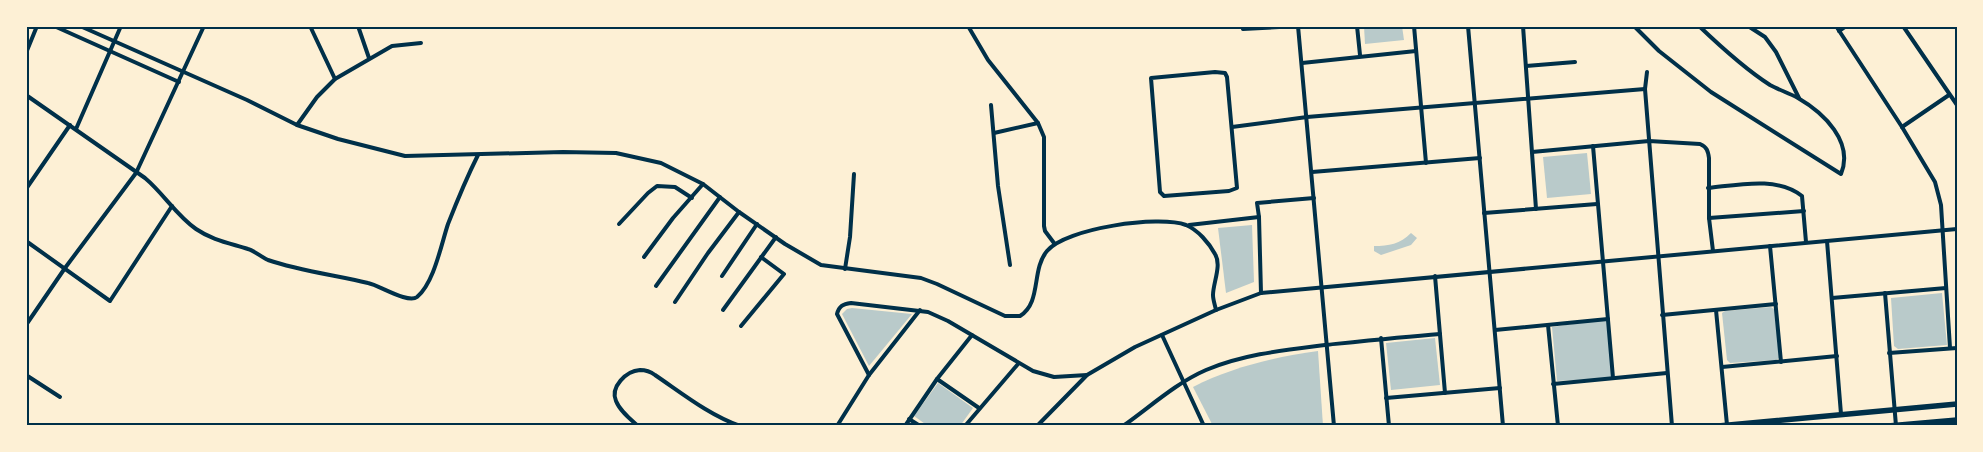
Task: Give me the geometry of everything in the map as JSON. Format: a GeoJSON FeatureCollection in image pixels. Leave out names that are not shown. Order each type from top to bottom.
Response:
{"type":"FeatureCollection","features":[{"type":"Feature","properties":{"kind":"main road"},"geometry":{"type":"LineString","coordinates":[[1718,426],[1957,404]]}},
{"type":"Feature","properties":{"kind":"main road"},"geometry":{"type":"LineString","coordinates":[[1888,426],[1957,420]]}},
{"type":"Feature","properties":{"kind":"street"},"geometry":{"type":"LineString","coordinates":[[26,53],[37,26]]}},
{"type":"Feature","properties":{"kind":"street"},"geometry":{"type":"LineString","coordinates":[[54,26],[179,82]]}},
{"type":"Feature","properties":{"kind":"street"},"geometry":{"type":"LineString","coordinates":[[80,26],[248,100],[297,125],[338,139],[405,156],[563,152],[616,153],[661,163],[703,184],[739,212],[821,265],[921,278],[1005,316],[1014,317],[1024,314],[1032,302],[1042,258],[1054,244],[1082,232],[1107,227],[1156,222],[1180,223],[1188,226],[1208,243],[1218,258],[1213,295],[1216,310]]}},
{"type":"Feature","properties":{"kind":"street"},"geometry":{"type":"LineString","coordinates":[[76,129],[121,26]]}},
{"type":"Feature","properties":{"kind":"street"},"geometry":{"type":"LineString","coordinates":[[26,325],[65,268],[136,173],[204,26]]}},
{"type":"Feature","properties":{"kind":"street"},"geometry":{"type":"LineString","coordinates":[[310,26],[335,79]]}},
{"type":"Feature","properties":{"kind":"street"},"geometry":{"type":"LineString","coordinates":[[358,26],[369,58]]}},
{"type":"Feature","properties":{"kind":"street"},"geometry":{"type":"LineString","coordinates":[[968,26],[988,60],[1038,123],[1044,137],[1044,226],[1045,232],[1054,244]]}},
{"type":"Feature","properties":{"kind":"street"},"geometry":{"type":"LineString","coordinates":[[1242,26],[1243,29],[1298,26],[1334,426]]}},
{"type":"Feature","properties":{"kind":"street"},"geometry":{"type":"LineString","coordinates":[[1357,26],[1360,55]]}},
{"type":"Feature","properties":{"kind":"street"},"geometry":{"type":"LineString","coordinates":[[1414,26],[1426,162]]}},
{"type":"Feature","properties":{"kind":"street"},"geometry":{"type":"LineString","coordinates":[[1468,26],[1503,426]]}},
{"type":"Feature","properties":{"kind":"street"},"geometry":{"type":"LineString","coordinates":[[1523,26],[1536,209]]}},
{"type":"Feature","properties":{"kind":"street"},"geometry":{"type":"LineString","coordinates":[[1634,26],[1659,51],[1711,92],[1841,174],[1846,158],[1843,148],[1836,132],[1820,114],[1799,98],[1770,84],[1716,42],[1699,26]]}},
{"type":"Feature","properties":{"kind":"street"},"geometry":{"type":"LineString","coordinates":[[1748,26],[1765,37],[1776,52],[1799,98]]}},
{"type":"Feature","properties":{"kind":"street"},"geometry":{"type":"LineString","coordinates":[[1836,26],[1902,127],[1935,182],[1941,206],[1950,348]]}},
{"type":"Feature","properties":{"kind":"street"},"geometry":{"type":"LineString","coordinates":[[1839,31],[1846,26]]}},
{"type":"Feature","properties":{"kind":"street"},"geometry":{"type":"LineString","coordinates":[[1903,26],[1957,105]]}},
{"type":"Feature","properties":{"kind":"street"},"geometry":{"type":"LineString","coordinates":[[297,125],[317,97],[335,79],[392,46],[421,43]]}},
{"type":"Feature","properties":{"kind":"street"},"geometry":{"type":"LineString","coordinates":[[1302,63],[1360,55],[1416,51]]}},
{"type":"Feature","properties":{"kind":"street"},"geometry":{"type":"LineString","coordinates":[[1526,66],[1575,62]]}},
{"type":"Feature","properties":{"kind":"street"},"geometry":{"type":"LineString","coordinates":[[1215,72],[1225,74],[1227,77],[1232,127],[1237,188],[1229,191],[1164,196],[1161,194],[1152,77],[1215,72]]}},
{"type":"Feature","properties":{"kind":"street"},"geometry":{"type":"LineString","coordinates":[[1646,72],[1645,89],[1672,426]]}},
{"type":"Feature","properties":{"kind":"street"},"geometry":{"type":"LineString","coordinates":[[1232,127],[1307,117],[1645,89]]}},
{"type":"Feature","properties":{"kind":"street"},"geometry":{"type":"LineString","coordinates":[[26,95],[160,190],[178,214],[196,229],[217,241],[250,250],[267,259],[286,265],[370,283],[412,299],[417,297],[430,280],[461,190],[478,155]]}},
{"type":"Feature","properties":{"kind":"street"},"geometry":{"type":"LineString","coordinates":[[1902,127],[1950,95]]}},
{"type":"Feature","properties":{"kind":"street"},"geometry":{"type":"LineString","coordinates":[[991,105],[998,186],[1010,265]]}},
{"type":"Feature","properties":{"kind":"street"},"geometry":{"type":"LineString","coordinates":[[994,133],[1038,123]]}},
{"type":"Feature","properties":{"kind":"street"},"geometry":{"type":"LineString","coordinates":[[26,189],[70,125]]}},
{"type":"Feature","properties":{"kind":"street"},"geometry":{"type":"LineString","coordinates":[[1532,152],[1649,141],[1700,144],[1705,146],[1709,158],[1709,218],[1713,251]]}},
{"type":"Feature","properties":{"kind":"street"},"geometry":{"type":"LineString","coordinates":[[1593,146],[1613,378]]}},
{"type":"Feature","properties":{"kind":"street"},"geometry":{"type":"LineString","coordinates":[[1312,172],[1480,158]]}},
{"type":"Feature","properties":{"kind":"street"},"geometry":{"type":"LineString","coordinates":[[845,269],[850,237],[854,174]]}},
{"type":"Feature","properties":{"kind":"street"},"geometry":{"type":"LineString","coordinates":[[644,257],[673,218],[703,184]]}},
{"type":"Feature","properties":{"kind":"street"},"geometry":{"type":"LineString","coordinates":[[1708,188],[1747,184],[1784,186],[1794,190],[1802,196],[1806,242]]}},
{"type":"Feature","properties":{"kind":"street"},"geometry":{"type":"LineString","coordinates":[[619,224],[657,186],[675,187],[692,198]]}},
{"type":"Feature","properties":{"kind":"street"},"geometry":{"type":"LineString","coordinates":[[656,286],[720,197]]}},
{"type":"Feature","properties":{"kind":"street"},"geometry":{"type":"LineString","coordinates":[[1261,293],[1259,218],[1256,203],[1314,198]]}},
{"type":"Feature","properties":{"kind":"street"},"geometry":{"type":"LineString","coordinates":[[1484,213],[1597,204]]}},
{"type":"Feature","properties":{"kind":"street"},"geometry":{"type":"LineString","coordinates":[[26,242],[110,300],[172,206]]}},
{"type":"Feature","properties":{"kind":"street"},"geometry":{"type":"LineString","coordinates":[[1709,218],[1804,211]]}},
{"type":"Feature","properties":{"kind":"street"},"geometry":{"type":"LineString","coordinates":[[675,302],[708,253],[739,212]]}},
{"type":"Feature","properties":{"kind":"street"},"geometry":{"type":"LineString","coordinates":[[1188,226],[1259,218]]}},
{"type":"Feature","properties":{"kind":"street"},"geometry":{"type":"LineString","coordinates":[[722,276],[757,224]]}},
{"type":"Feature","properties":{"kind":"street"},"geometry":{"type":"LineString","coordinates":[[1036,426],[1087,375],[1135,347],[1216,310],[1261,293],[1957,229]]}},
{"type":"Feature","properties":{"kind":"street"},"geometry":{"type":"LineString","coordinates":[[723,310],[776,237]]}},
{"type":"Feature","properties":{"kind":"street"},"geometry":{"type":"LineString","coordinates":[[1827,241],[1841,414]]}},
{"type":"Feature","properties":{"kind":"street"},"geometry":{"type":"LineString","coordinates":[[1770,246],[1781,362]]}},
{"type":"Feature","properties":{"kind":"street"},"geometry":{"type":"LineString","coordinates":[[741,326],[784,274],[761,257]]}},
{"type":"Feature","properties":{"kind":"street"},"geometry":{"type":"LineString","coordinates":[[1435,276],[1445,393]]}},
{"type":"Feature","properties":{"kind":"street"},"geometry":{"type":"LineString","coordinates":[[1832,298],[1946,288]]}},
{"type":"Feature","properties":{"kind":"street"},"geometry":{"type":"LineString","coordinates":[[1885,293],[1896,425]]}},
{"type":"Feature","properties":{"kind":"street"},"geometry":{"type":"LineString","coordinates":[[869,375],[837,314],[838,309],[844,304],[851,303],[920,310],[935,314],[1033,371],[1049,376],[1087,375]]}},
{"type":"Feature","properties":{"kind":"street"},"geometry":{"type":"LineString","coordinates":[[1662,315],[1776,304]]}},
{"type":"Feature","properties":{"kind":"street"},"geometry":{"type":"LineString","coordinates":[[837,426],[869,375],[920,310]]}},
{"type":"Feature","properties":{"kind":"street"},"geometry":{"type":"LineString","coordinates":[[1716,310],[1727,425]]}},
{"type":"Feature","properties":{"kind":"street"},"geometry":{"type":"LineString","coordinates":[[1494,330],[1608,319]]}},
{"type":"Feature","properties":{"kind":"street"},"geometry":{"type":"LineString","coordinates":[[1548,325],[1558,426]]}},
{"type":"Feature","properties":{"kind":"street"},"geometry":{"type":"LineString","coordinates":[[1123,426],[1184,382],[1225,362],[1274,351],[1381,338],[1440,334]]}},
{"type":"Feature","properties":{"kind":"street"},"geometry":{"type":"LineString","coordinates":[[905,426],[937,378],[972,335]]}},
{"type":"Feature","properties":{"kind":"street"},"geometry":{"type":"LineString","coordinates":[[1162,335],[1204,426]]}},
{"type":"Feature","properties":{"kind":"street"},"geometry":{"type":"LineString","coordinates":[[1381,338],[1389,426]]}},
{"type":"Feature","properties":{"kind":"street"},"geometry":{"type":"LineString","coordinates":[[1890,354],[1957,348]]}},
{"type":"Feature","properties":{"kind":"street"},"geometry":{"type":"LineString","coordinates":[[1722,368],[1837,356]]}},
{"type":"Feature","properties":{"kind":"street"},"geometry":{"type":"LineString","coordinates":[[965,426],[1018,364]]}},
{"type":"Feature","properties":{"kind":"street"},"geometry":{"type":"LineString","coordinates":[[638,426],[617,403],[615,394],[621,380],[632,372],[639,370],[649,371],[705,410],[740,426]]}},
{"type":"Feature","properties":{"kind":"street"},"geometry":{"type":"LineString","coordinates":[[1553,384],[1667,373]]}},
{"type":"Feature","properties":{"kind":"street"},"geometry":{"type":"LineString","coordinates":[[26,375],[60,397]]}},
{"type":"Feature","properties":{"kind":"street"},"geometry":{"type":"LineString","coordinates":[[937,378],[979,408]]}},
{"type":"Feature","properties":{"kind":"street"},"geometry":{"type":"LineString","coordinates":[[1386,398],[1500,388]]}},
{"type":"Feature","properties":{"kind":"street"},"geometry":{"type":"LineString","coordinates":[[1797,418],[1798,426]]}},
{"type":"Feature","properties":{"kind":"street"},"geometry":{"type":"LineString","coordinates":[[909,419],[920,426]]}},
{"type":"Feature","properties":{"kind":"shaded area"},"geometry":{"type":"Polygon","coordinates":[[[1364,26],[1402,26],[1404,40],[1365,44],[1364,26]]]}},
{"type":"Feature","properties":{"kind":"shaded area"},"geometry":{"type":"Polygon","coordinates":[[[1587,153],[1591,194],[1547,198],[1543,157],[1587,153]]]}},
{"type":"Feature","properties":{"kind":"shaded area"},"geometry":{"type":"Polygon","coordinates":[[[1252,225],[1254,282],[1226,293],[1218,228],[1252,225]]]}},
{"type":"Feature","properties":{"kind":"shaded area"},"geometry":{"type":"Polygon","coordinates":[[[1411,233],[1417,238],[1411,245],[1381,255],[1374,251],[1374,246],[1394,244],[1403,240],[1411,233]]]}},
{"type":"Feature","properties":{"kind":"shaded area"},"geometry":{"type":"Polygon","coordinates":[[[1942,293],[1947,345],[1898,349],[1894,346],[1891,298],[1942,293]]]}},
{"type":"Feature","properties":{"kind":"shaded area"},"geometry":{"type":"Polygon","coordinates":[[[1771,307],[1775,310],[1779,358],[1776,360],[1730,363],[1727,360],[1722,313],[1725,311],[1771,307]]]}},
{"type":"Feature","properties":{"kind":"shaded area"},"geometry":{"type":"Polygon","coordinates":[[[847,309],[912,314],[869,366],[842,314],[847,309]]]}},
{"type":"Feature","properties":{"kind":"shaded area"},"geometry":{"type":"Polygon","coordinates":[[[1608,319],[1613,378],[1557,381],[1552,327],[1608,319]]]}},
{"type":"Feature","properties":{"kind":"shaded area"},"geometry":{"type":"Polygon","coordinates":[[[1435,338],[1440,385],[1391,390],[1386,343],[1435,338]]]}},
{"type":"Feature","properties":{"kind":"shaded area"},"geometry":{"type":"Polygon","coordinates":[[[1318,351],[1323,426],[1213,426],[1193,387],[1238,368],[1286,356],[1318,351]]]}},
{"type":"Feature","properties":{"kind":"shaded area"},"geometry":{"type":"Polygon","coordinates":[[[938,383],[973,408],[960,426],[928,426],[914,416],[938,383]]]}}]}
